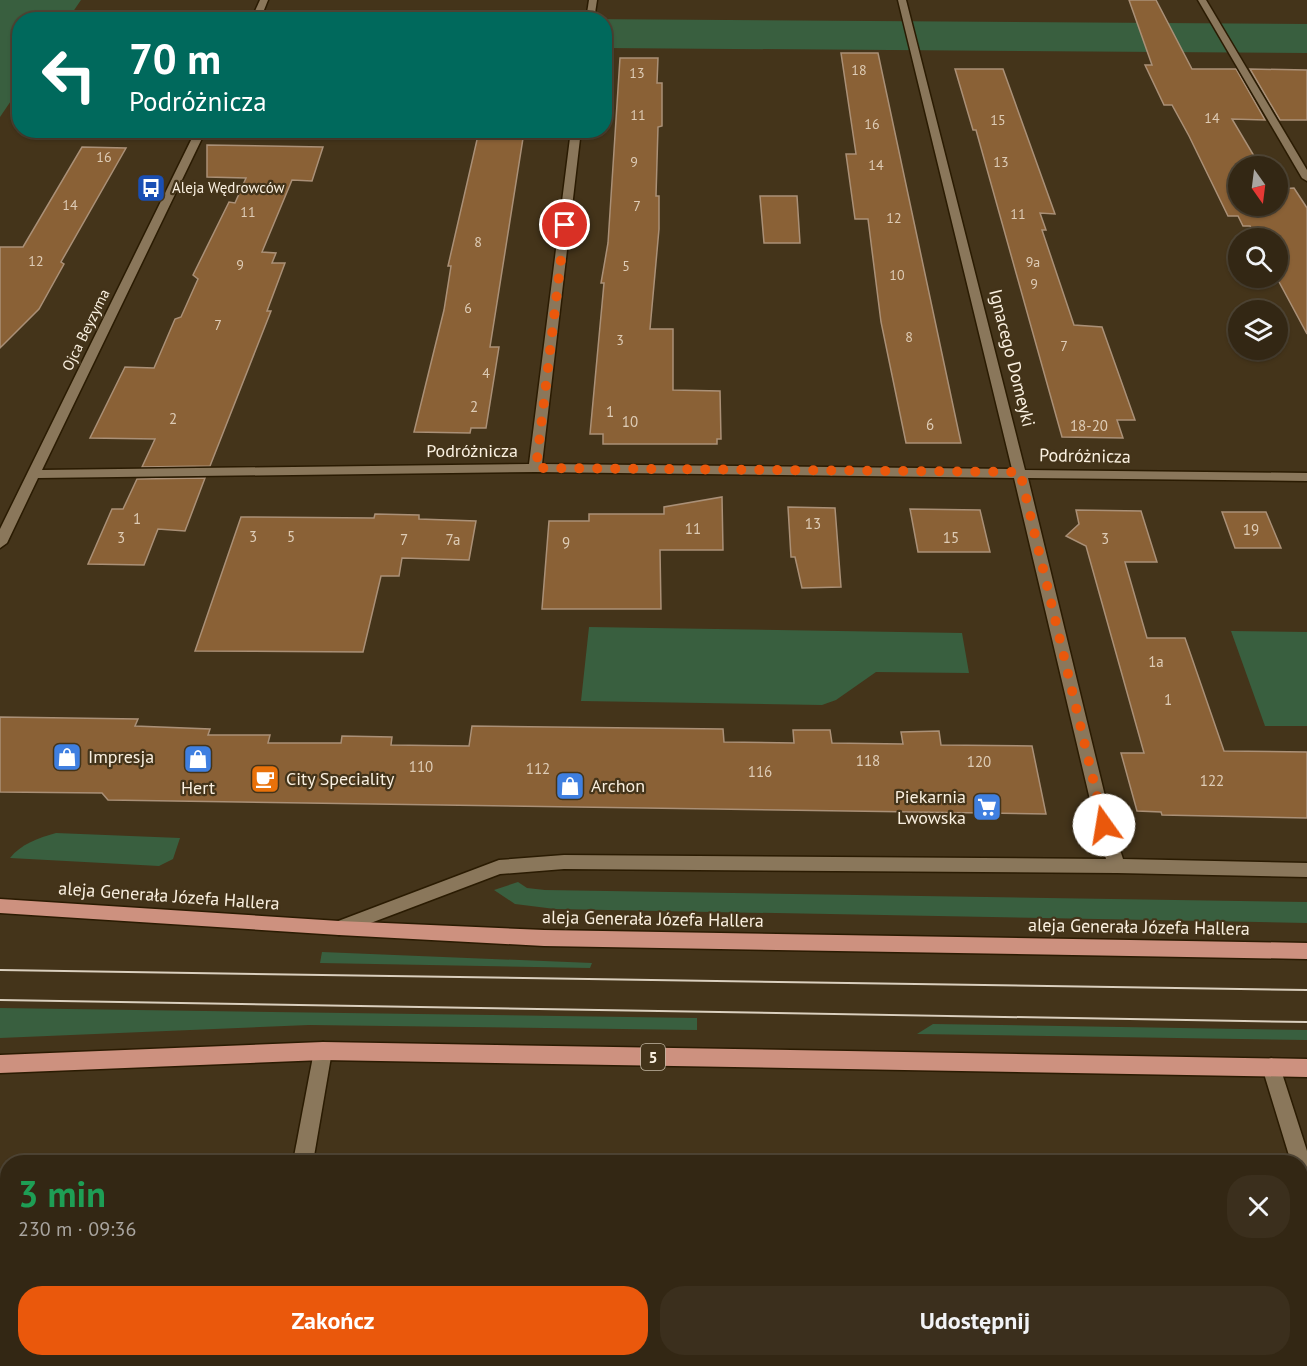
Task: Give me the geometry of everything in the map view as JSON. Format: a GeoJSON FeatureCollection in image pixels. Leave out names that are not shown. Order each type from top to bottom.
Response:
{"type":"FeatureCollection","features":[{"type":"Feature","properties":{"kind":"main road","name":"aleja Generała Józefa Hallera"},"geometry":{"type":"LineString","coordinates":[[0,906],[339,928],[556,938],[1307,951]]}},
{"type":"Feature","properties":{"kind":"main road","name":"5"},"geometry":{"type":"LineString","coordinates":[[0,1064],[322,1051],[1307,1068]]}},
{"type":"Feature","properties":{"kind":"street","name":"Ignacego Domeyki"},"geometry":{"type":"LineString","coordinates":[[902,0],[1020,472],[1104,825],[1117,866]]}},
{"type":"Feature","properties":{"kind":"street"},"geometry":{"type":"LineString","coordinates":[[1202,0],[1307,178]]}},
{"type":"Feature","properties":{"kind":"street","name":"Ojca Beyzyma"},"geometry":{"type":"LineString","coordinates":[[0,543],[197,138]]}},
{"type":"Feature","properties":{"kind":"street"},"geometry":{"type":"LineString","coordinates":[[536,468],[575,138]]}},
{"type":"Feature","properties":{"kind":"street","name":"Podróżnicza"},"geometry":{"type":"LineString","coordinates":[[34,474],[536,468],[1307,477]]}},
{"type":"Feature","properties":{"kind":"street"},"geometry":{"type":"LineString","coordinates":[[339,928],[499,867],[576,862],[1117,866],[1307,870]]}},
{"type":"Feature","properties":{"kind":"street"},"geometry":{"type":"LineString","coordinates":[[304,1155],[322,1051]]}},
{"type":"Feature","properties":{"kind":"street"},"geometry":{"type":"LineString","coordinates":[[1271,1067],[1299,1155]]}},
{"type":"Feature","properties":{"kind":"green space"},"geometry":{"type":"Polygon","coordinates":[[[0,0],[81,0],[73,12],[12,12],[12,99],[0,117],[0,0]]]}},
{"type":"Feature","properties":{"kind":"green space"},"geometry":{"type":"Polygon","coordinates":[[[612,19],[1307,24],[1307,53],[612,48],[612,19]]]}},
{"type":"Feature","properties":{"kind":"green space"},"geometry":{"type":"Polygon","coordinates":[[[589,627],[962,633],[969,673],[876,672],[836,700],[822,705],[581,701],[589,627]]]}},
{"type":"Feature","properties":{"kind":"green space"},"geometry":{"type":"Polygon","coordinates":[[[1231,631],[1307,632],[1307,726],[1265,726],[1231,631]]]}},
{"type":"Feature","properties":{"kind":"green space"},"geometry":{"type":"Polygon","coordinates":[[[56,833],[180,838],[173,859],[159,866],[10,858],[30,842],[56,833]]]}},
{"type":"Feature","properties":{"kind":"green space"},"geometry":{"type":"Polygon","coordinates":[[[518,882],[527,888],[545,890],[1307,902],[1307,923],[555,909],[515,904],[494,890],[518,882]]]}},
{"type":"Feature","properties":{"kind":"green space"},"geometry":{"type":"Polygon","coordinates":[[[322,952],[592,963],[590,968],[320,963],[322,952]]]}},
{"type":"Feature","properties":{"kind":"green space"},"geometry":{"type":"Polygon","coordinates":[[[0,1008],[697,1018],[697,1030],[309,1025],[0,1038],[0,1008]]]}},
{"type":"Feature","properties":{"kind":"green space"},"geometry":{"type":"Polygon","coordinates":[[[933,1024],[1307,1030],[1307,1040],[917,1034],[933,1024]]]}},
{"type":"Feature","properties":{"kind":"building"},"geometry":{"type":"Polygon","coordinates":[[[1129,0],[1156,0],[1192,69],[1236,69],[1265,120],[1232,119],[1254,156],[1228,156],[1228,216],[1172,105],[1164,105],[1145,65],[1152,65],[1129,0]]]}},
{"type":"Feature","properties":{"kind":"building"},"geometry":{"type":"Polygon","coordinates":[[[841,53],[878,53],[961,443],[906,443],[881,322],[868,219],[855,219],[846,154],[856,154],[841,53]]]}},
{"type":"Feature","properties":{"kind":"building"},"geometry":{"type":"Polygon","coordinates":[[[620,58],[658,58],[657,83],[662,83],[662,126],[658,127],[656,196],[659,196],[659,229],[650,329],[673,329],[673,390],[720,391],[721,439],[717,439],[717,444],[603,444],[603,434],[590,434],[604,283],[601,283],[608,243],[620,58]]]}},
{"type":"Feature","properties":{"kind":"building"},"geometry":{"type":"Polygon","coordinates":[[[955,69],[1003,69],[1055,214],[1040,213],[1046,230],[1042,230],[1074,325],[1102,327],[1135,420],[1117,420],[1123,438],[1062,437],[976,130],[973,130],[955,69]]]}},
{"type":"Feature","properties":{"kind":"building"},"geometry":{"type":"Polygon","coordinates":[[[1250,69],[1307,70],[1307,120],[1280,120],[1250,69]]]}},
{"type":"Feature","properties":{"kind":"building"},"geometry":{"type":"Polygon","coordinates":[[[477,138],[523,138],[490,347],[499,347],[486,428],[471,428],[470,433],[414,432],[444,310],[451,266],[448,266],[477,138]]]}},
{"type":"Feature","properties":{"kind":"building"},"geometry":{"type":"Polygon","coordinates":[[[207,145],[323,147],[312,181],[292,180],[262,252],[276,253],[272,263],[285,263],[267,311],[271,311],[210,466],[142,467],[155,439],[90,438],[125,367],[154,368],[175,319],[181,317],[198,279],[193,275],[229,202],[235,203],[246,178],[207,177],[207,145]]]}},
{"type":"Feature","properties":{"kind":"building"},"geometry":{"type":"Polygon","coordinates":[[[82,147],[126,148],[61,262],[64,264],[39,309],[0,348],[0,247],[23,247],[82,147]]]}},
{"type":"Feature","properties":{"kind":"building"},"geometry":{"type":"Polygon","coordinates":[[[1288,188],[1294,188],[1307,208],[1307,334],[1282,288],[1288,288],[1288,228],[1243,226],[1238,216],[1288,216],[1288,188]]]}},
{"type":"Feature","properties":{"kind":"building"},"geometry":{"type":"Polygon","coordinates":[[[760,196],[797,196],[800,243],[764,243],[760,196]]]}},
{"type":"Feature","properties":{"kind":"building"},"geometry":{"type":"Polygon","coordinates":[[[205,478],[185,531],[158,529],[144,565],[88,564],[112,509],[123,509],[137,479],[205,478]]]}},
{"type":"Feature","properties":{"kind":"building"},"geometry":{"type":"Polygon","coordinates":[[[722,497],[723,550],[660,550],[661,609],[542,609],[549,521],[589,521],[589,514],[664,514],[664,507],[722,497]]]}},
{"type":"Feature","properties":{"kind":"building"},"geometry":{"type":"Polygon","coordinates":[[[788,507],[835,508],[841,587],[802,588],[795,557],[791,557],[788,507]]]}},
{"type":"Feature","properties":{"kind":"building"},"geometry":{"type":"Polygon","coordinates":[[[910,509],[980,510],[990,552],[918,552],[910,509]]]}},
{"type":"Feature","properties":{"kind":"building"},"geometry":{"type":"Polygon","coordinates":[[[1076,510],[1141,511],[1157,562],[1125,562],[1147,638],[1185,638],[1224,751],[1307,752],[1307,818],[1162,815],[1161,812],[1137,811],[1121,753],[1144,753],[1086,546],[1066,536],[1079,524],[1076,510]]]}},
{"type":"Feature","properties":{"kind":"building"},"geometry":{"type":"Polygon","coordinates":[[[1222,512],[1266,512],[1281,548],[1235,548],[1222,512]]]}},
{"type":"Feature","properties":{"kind":"building"},"geometry":{"type":"Polygon","coordinates":[[[375,514],[419,515],[419,519],[476,521],[469,560],[402,558],[399,576],[381,576],[363,652],[195,651],[241,517],[374,518],[375,514]]]}},
{"type":"Feature","properties":{"kind":"building"},"geometry":{"type":"Polygon","coordinates":[[[0,717],[138,719],[135,726],[210,729],[208,735],[270,735],[268,743],[341,743],[342,736],[392,737],[391,745],[469,746],[472,726],[723,729],[724,742],[794,743],[793,730],[830,730],[832,743],[903,744],[901,732],[939,731],[941,745],[1032,746],[1046,814],[108,800],[102,793],[0,792],[0,717]]]}},
{"type":"Feature","properties":{"kind":"tram line"},"geometry":{"type":"LineString","coordinates":[[0,970],[1307,990]]}},
{"type":"Feature","properties":{"kind":"tram line"},"geometry":{"type":"LineString","coordinates":[[0,1000],[1307,1022]]}},
{"type":"Feature","properties":{"kind":"place","name":"Aleja Wędrowców"},"geometry":{"type":"Point","coordinates":[151,188]}},
{"type":"Feature","properties":{"kind":"place","name":"Impresja"},"geometry":{"type":"Point","coordinates":[67,757]}},
{"type":"Feature","properties":{"kind":"place","name":"Hert"},"geometry":{"type":"Point","coordinates":[198,759]}},
{"type":"Feature","properties":{"kind":"place","name":"City Speciality"},"geometry":{"type":"Point","coordinates":[265,779]}},
{"type":"Feature","properties":{"kind":"place","name":"Archon"},"geometry":{"type":"Point","coordinates":[570,786]}},
{"type":"Feature","properties":{"kind":"place","name":"Piekarnia Lwowska"},"geometry":{"type":"Point","coordinates":[987,807]}},
{"type":"Feature","properties":{"kind":"route"},"geometry":{"type":"LineString","coordinates":[[565,225],[536,468],[1020,472],[1104,825]]}}]}
